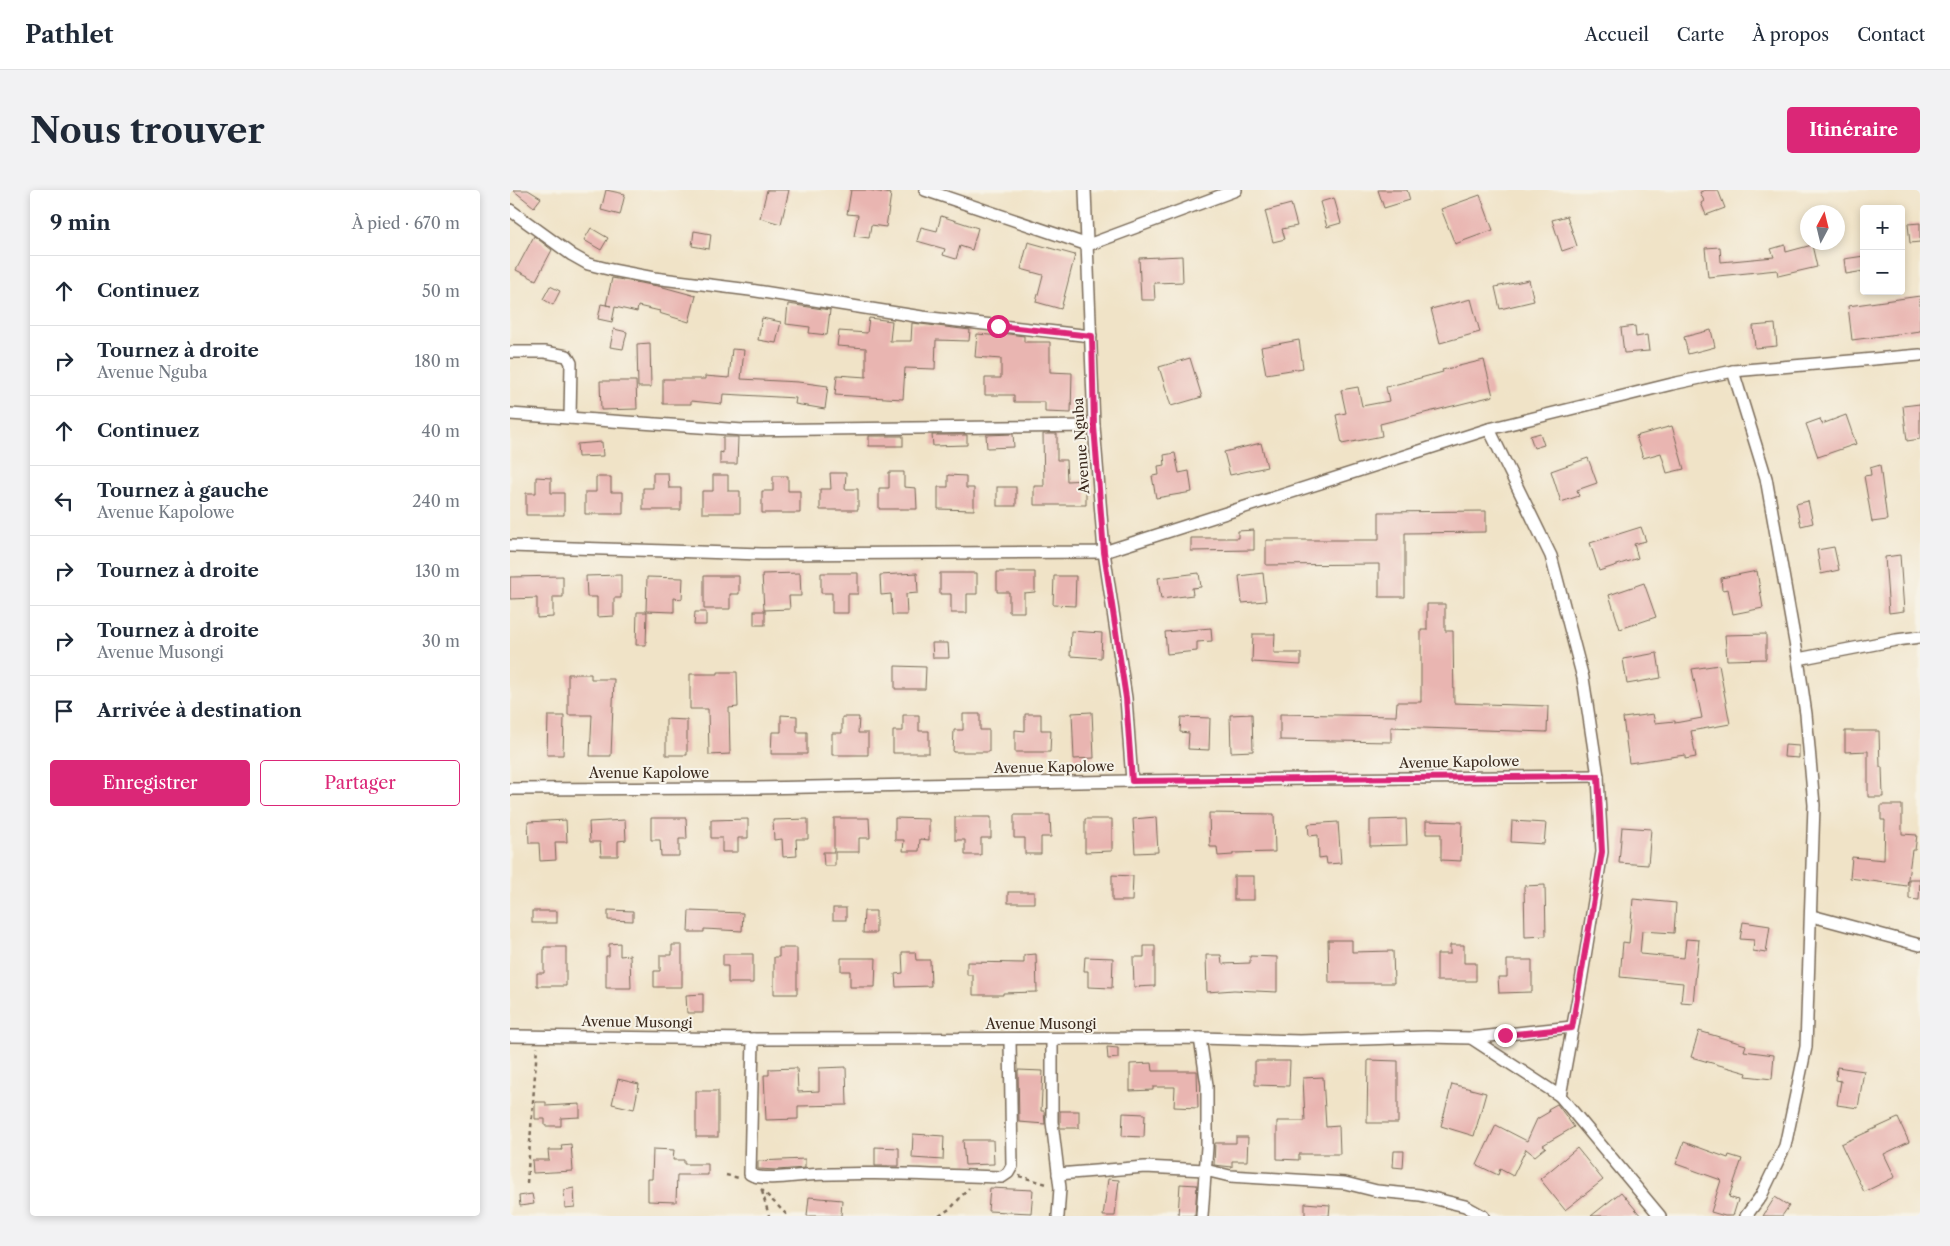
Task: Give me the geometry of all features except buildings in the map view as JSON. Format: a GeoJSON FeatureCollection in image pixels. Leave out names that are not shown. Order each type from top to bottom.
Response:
{"type":"FeatureCollection","features":[{"type":"Feature","properties":{"kind":"street"},"geometry":{"type":"LineString","coordinates":[[925,190],[1088,245],[1236,190]]}},
{"type":"Feature","properties":{"kind":"street","name":"Avenue Nguba"},"geometry":{"type":"LineString","coordinates":[[1085,190],[1094,426],[1104,552],[1126,698],[1132,781]]}},
{"type":"Feature","properties":{"kind":"street"},"geometry":{"type":"LineString","coordinates":[[510,210],[572,255],[588,264],[612,270],[654,278],[750,290],[922,317],[1092,336]]}},
{"type":"Feature","properties":{"kind":"street"},"geometry":{"type":"LineString","coordinates":[[510,352],[545,352],[567,356],[571,363],[570,418]]}},
{"type":"Feature","properties":{"kind":"street"},"geometry":{"type":"LineString","coordinates":[[510,546],[762,554],[1104,552],[1489,429],[1733,371],[1920,355]]}},
{"type":"Feature","properties":{"kind":"street"},"geometry":{"type":"LineString","coordinates":[[1733,371],[1766,478],[1798,659],[1806,714],[1814,805],[1812,916],[1806,1047],[1785,1146],[1761,1196],[1746,1216]]}},
{"type":"Feature","properties":{"kind":"street"},"geometry":{"type":"LineString","coordinates":[[510,414],[743,430],[1094,426]]}},
{"type":"Feature","properties":{"kind":"street"},"geometry":{"type":"LineString","coordinates":[[1489,429],[1551,556],[1583,678],[1598,776],[1602,852],[1560,1096]]}},
{"type":"Feature","properties":{"kind":"street"},"geometry":{"type":"LineString","coordinates":[[1798,659],[1920,637]]}},
{"type":"Feature","properties":{"kind":"street","name":"Avenue Kapolowe"},"geometry":{"type":"LineString","coordinates":[[510,789],[754,788],[1132,781],[1598,776]]}},
{"type":"Feature","properties":{"kind":"street"},"geometry":{"type":"LineString","coordinates":[[1812,916],[1920,945]]}},
{"type":"Feature","properties":{"kind":"street","name":"Avenue Musongi"},"geometry":{"type":"LineString","coordinates":[[510,1036],[1010,1040],[1200,1038],[1300,1041],[1471,1038],[1572,1028]]}},
{"type":"Feature","properties":{"kind":"street"},"geometry":{"type":"LineString","coordinates":[[1200,1038],[1207,1085],[1202,1216]]}},
{"type":"Feature","properties":{"kind":"street"},"geometry":{"type":"LineString","coordinates":[[1471,1038],[1560,1096],[1660,1216]]}},
{"type":"Feature","properties":{"kind":"street"},"geometry":{"type":"LineString","coordinates":[[752,1039],[750,1174],[754,1177],[824,1174],[1002,1177],[1008,1173],[1012,1166],[1010,1040]]}},
{"type":"Feature","properties":{"kind":"street"},"geometry":{"type":"LineString","coordinates":[[1052,1039],[1052,1122],[1060,1188],[1058,1216]]}},
{"type":"Feature","properties":{"kind":"street"},"geometry":{"type":"LineString","coordinates":[[1058,1174],[1145,1167],[1205,1170],[1230,1176],[1345,1183],[1378,1190],[1420,1195],[1465,1206],[1483,1216]]}},
{"type":"Feature","properties":{"kind":"path"},"geometry":{"type":"LineString","coordinates":[[527,1183],[537,1036]]}},
{"type":"Feature","properties":{"kind":"path"},"geometry":{"type":"LineString","coordinates":[[1008,1173],[1060,1188]]}},
{"type":"Feature","properties":{"kind":"path"},"geometry":{"type":"LineString","coordinates":[[940,1216],[951,1208],[979,1176]]}},
{"type":"Feature","properties":{"kind":"path"},"geometry":{"type":"LineString","coordinates":[[762,1190],[769,1216]]}},
{"type":"Feature","properties":{"kind":"path"},"geometry":{"type":"LineString","coordinates":[[770,1197],[788,1216]]}},
{"type":"Feature","properties":{"kind":"route"},"geometry":{"type":"LineString","coordinates":[[998,326],[1092,336],[1094,426],[1104,552],[1126,698],[1132,781],[1598,776],[1602,852],[1572,1028],[1505,1035]]}}]}
